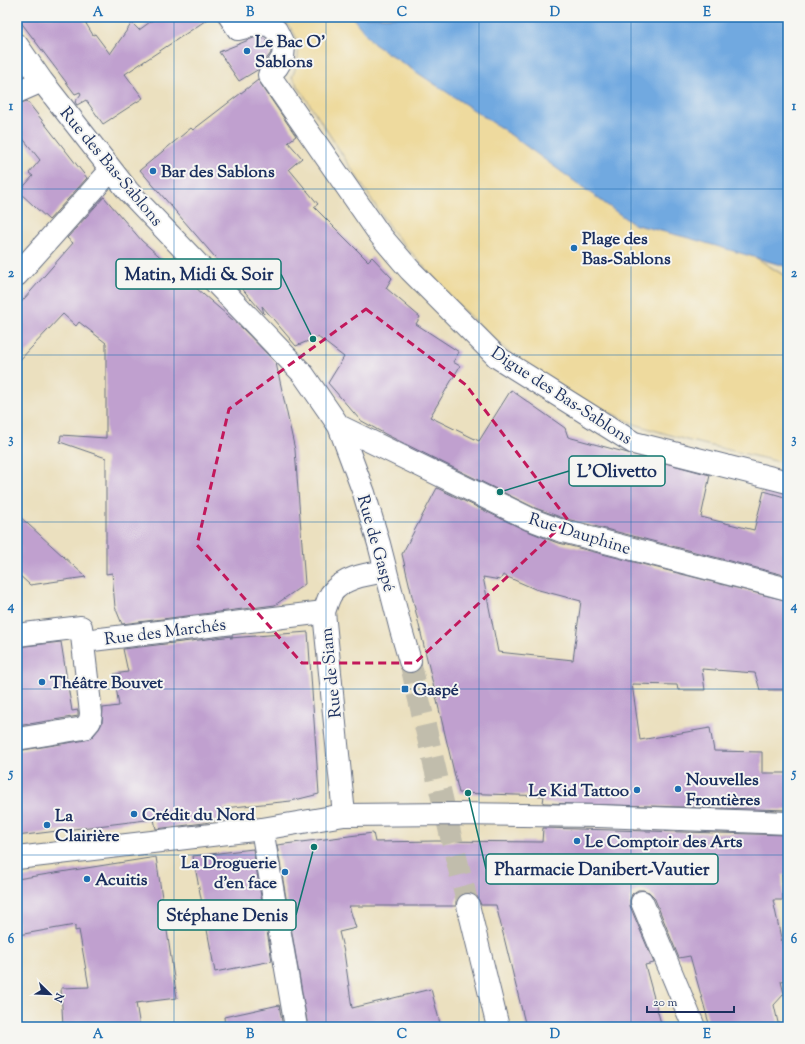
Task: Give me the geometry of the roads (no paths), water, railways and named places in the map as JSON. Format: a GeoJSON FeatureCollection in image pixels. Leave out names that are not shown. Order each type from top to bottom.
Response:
{"type":"FeatureCollection","features":[{"type":"Feature","properties":{"kind":"street","name":"Digue des Bas-Sablons"},"geometry":{"type":"LineString","coordinates":[[230,17],[238,29],[258,24],[268,25],[276,30],[284,46],[283,57],[277,67],[269,75],[380,235],[410,270],[497,357],[634,443],[788,482]]}},
{"type":"Feature","properties":{"kind":"street","name":"Rue des Bas-Sablons"},"geometry":{"type":"LineString","coordinates":[[17,45],[42,81],[128,191],[303,374],[340,426]]}},
{"type":"Feature","properties":{"kind":"street"},"geometry":{"type":"LineString","coordinates":[[17,92],[42,81]]}},
{"type":"Feature","properties":{"kind":"street"},"geometry":{"type":"LineString","coordinates":[[17,275],[111,170]]}},
{"type":"Feature","properties":{"kind":"street","name":"Rue de Gaspé"},"geometry":{"type":"LineString","coordinates":[[340,426],[364,493],[410,662]]}},
{"type":"Feature","properties":{"kind":"street","name":"Rue Dauphine"},"geometry":{"type":"LineString","coordinates":[[340,426],[530,519],[559,530],[788,589]]}},
{"type":"Feature","properties":{"kind":"street","name":"Rue de Siam"},"geometry":{"type":"LineString","coordinates":[[344,815],[324,612],[332,593],[340,586],[361,576],[386,571]]}},
{"type":"Feature","properties":{"kind":"street","name":"Rue des Marchés"},"geometry":{"type":"LineString","coordinates":[[17,635],[81,627],[84,641],[324,612]]}},
{"type":"Feature","properties":{"kind":"street"},"geometry":{"type":"LineString","coordinates":[[17,739],[84,728],[90,721],[92,713],[84,641]]}},
{"type":"Feature","properties":{"kind":"street"},"geometry":{"type":"LineString","coordinates":[[17,858],[262,829],[344,815],[454,814],[583,816],[788,823]]}},
{"type":"Feature","properties":{"kind":"street"},"geometry":{"type":"LineString","coordinates":[[262,829],[296,1027]]}},
{"type":"Feature","properties":{"kind":"street"},"geometry":{"type":"LineString","coordinates":[[642,902],[694,1027]]}},
{"type":"Feature","properties":{"kind":"street"},"geometry":{"type":"LineString","coordinates":[[468,906],[498,1027]]}},
{"type":"Feature","properties":{"kind":"water"},"geometry":{"type":"Polygon","coordinates":[[[352,17],[788,17],[788,267],[689,238],[633,224],[504,130],[374,44],[352,17]]]}},
{"type":"Feature","properties":{"kind":"tunnel"},"geometry":{"type":"LineString","coordinates":[[410,661],[468,905]]}},
{"type":"Feature","properties":{"kind":"place","name":"Le Bac O' Sablons"},"geometry":{"type":"Point","coordinates":[247,51]}},
{"type":"Feature","properties":{"kind":"place","name":"Bar des Sablons"},"geometry":{"type":"Point","coordinates":[153,171]}},
{"type":"Feature","properties":{"kind":"place","name":"Plage des Bas-Sablons"},"geometry":{"type":"Point","coordinates":[574,248]}},
{"type":"Feature","properties":{"kind":"place","name":"Matin, Midi & Soir"},"geometry":{"type":"Point","coordinates":[313,339]}},
{"type":"Feature","properties":{"kind":"place","name":"L'Olivetto"},"geometry":{"type":"Point","coordinates":[500,492]}},
{"type":"Feature","properties":{"kind":"place","name":"Théâtre Bouvet"},"geometry":{"type":"Point","coordinates":[42,682]}},
{"type":"Feature","properties":{"kind":"place","name":"Gaspé"},"geometry":{"type":"Point","coordinates":[405,689]}},
{"type":"Feature","properties":{"kind":"place","name":"Nouvelles Frontières"},"geometry":{"type":"Point","coordinates":[678,789]}},
{"type":"Feature","properties":{"kind":"place","name":"Le Kid Tattoo"},"geometry":{"type":"Point","coordinates":[637,790]}},
{"type":"Feature","properties":{"kind":"place","name":"Pharmacie Danibert-Vautier"},"geometry":{"type":"Point","coordinates":[468,793]}},
{"type":"Feature","properties":{"kind":"place","name":"Crédit du Nord"},"geometry":{"type":"Point","coordinates":[134,814]}},
{"type":"Feature","properties":{"kind":"place","name":"La Clairière"},"geometry":{"type":"Point","coordinates":[47,825]}},
{"type":"Feature","properties":{"kind":"place","name":"Le Comptoir des Arts"},"geometry":{"type":"Point","coordinates":[577,841]}},
{"type":"Feature","properties":{"kind":"place","name":"Stéphane Denis"},"geometry":{"type":"Point","coordinates":[314,847]}},
{"type":"Feature","properties":{"kind":"place","name":"La Droguerie d'en face"},"geometry":{"type":"Point","coordinates":[285,872]}},
{"type":"Feature","properties":{"kind":"place","name":"Acuitis"},"geometry":{"type":"Point","coordinates":[87,879]}}]}
